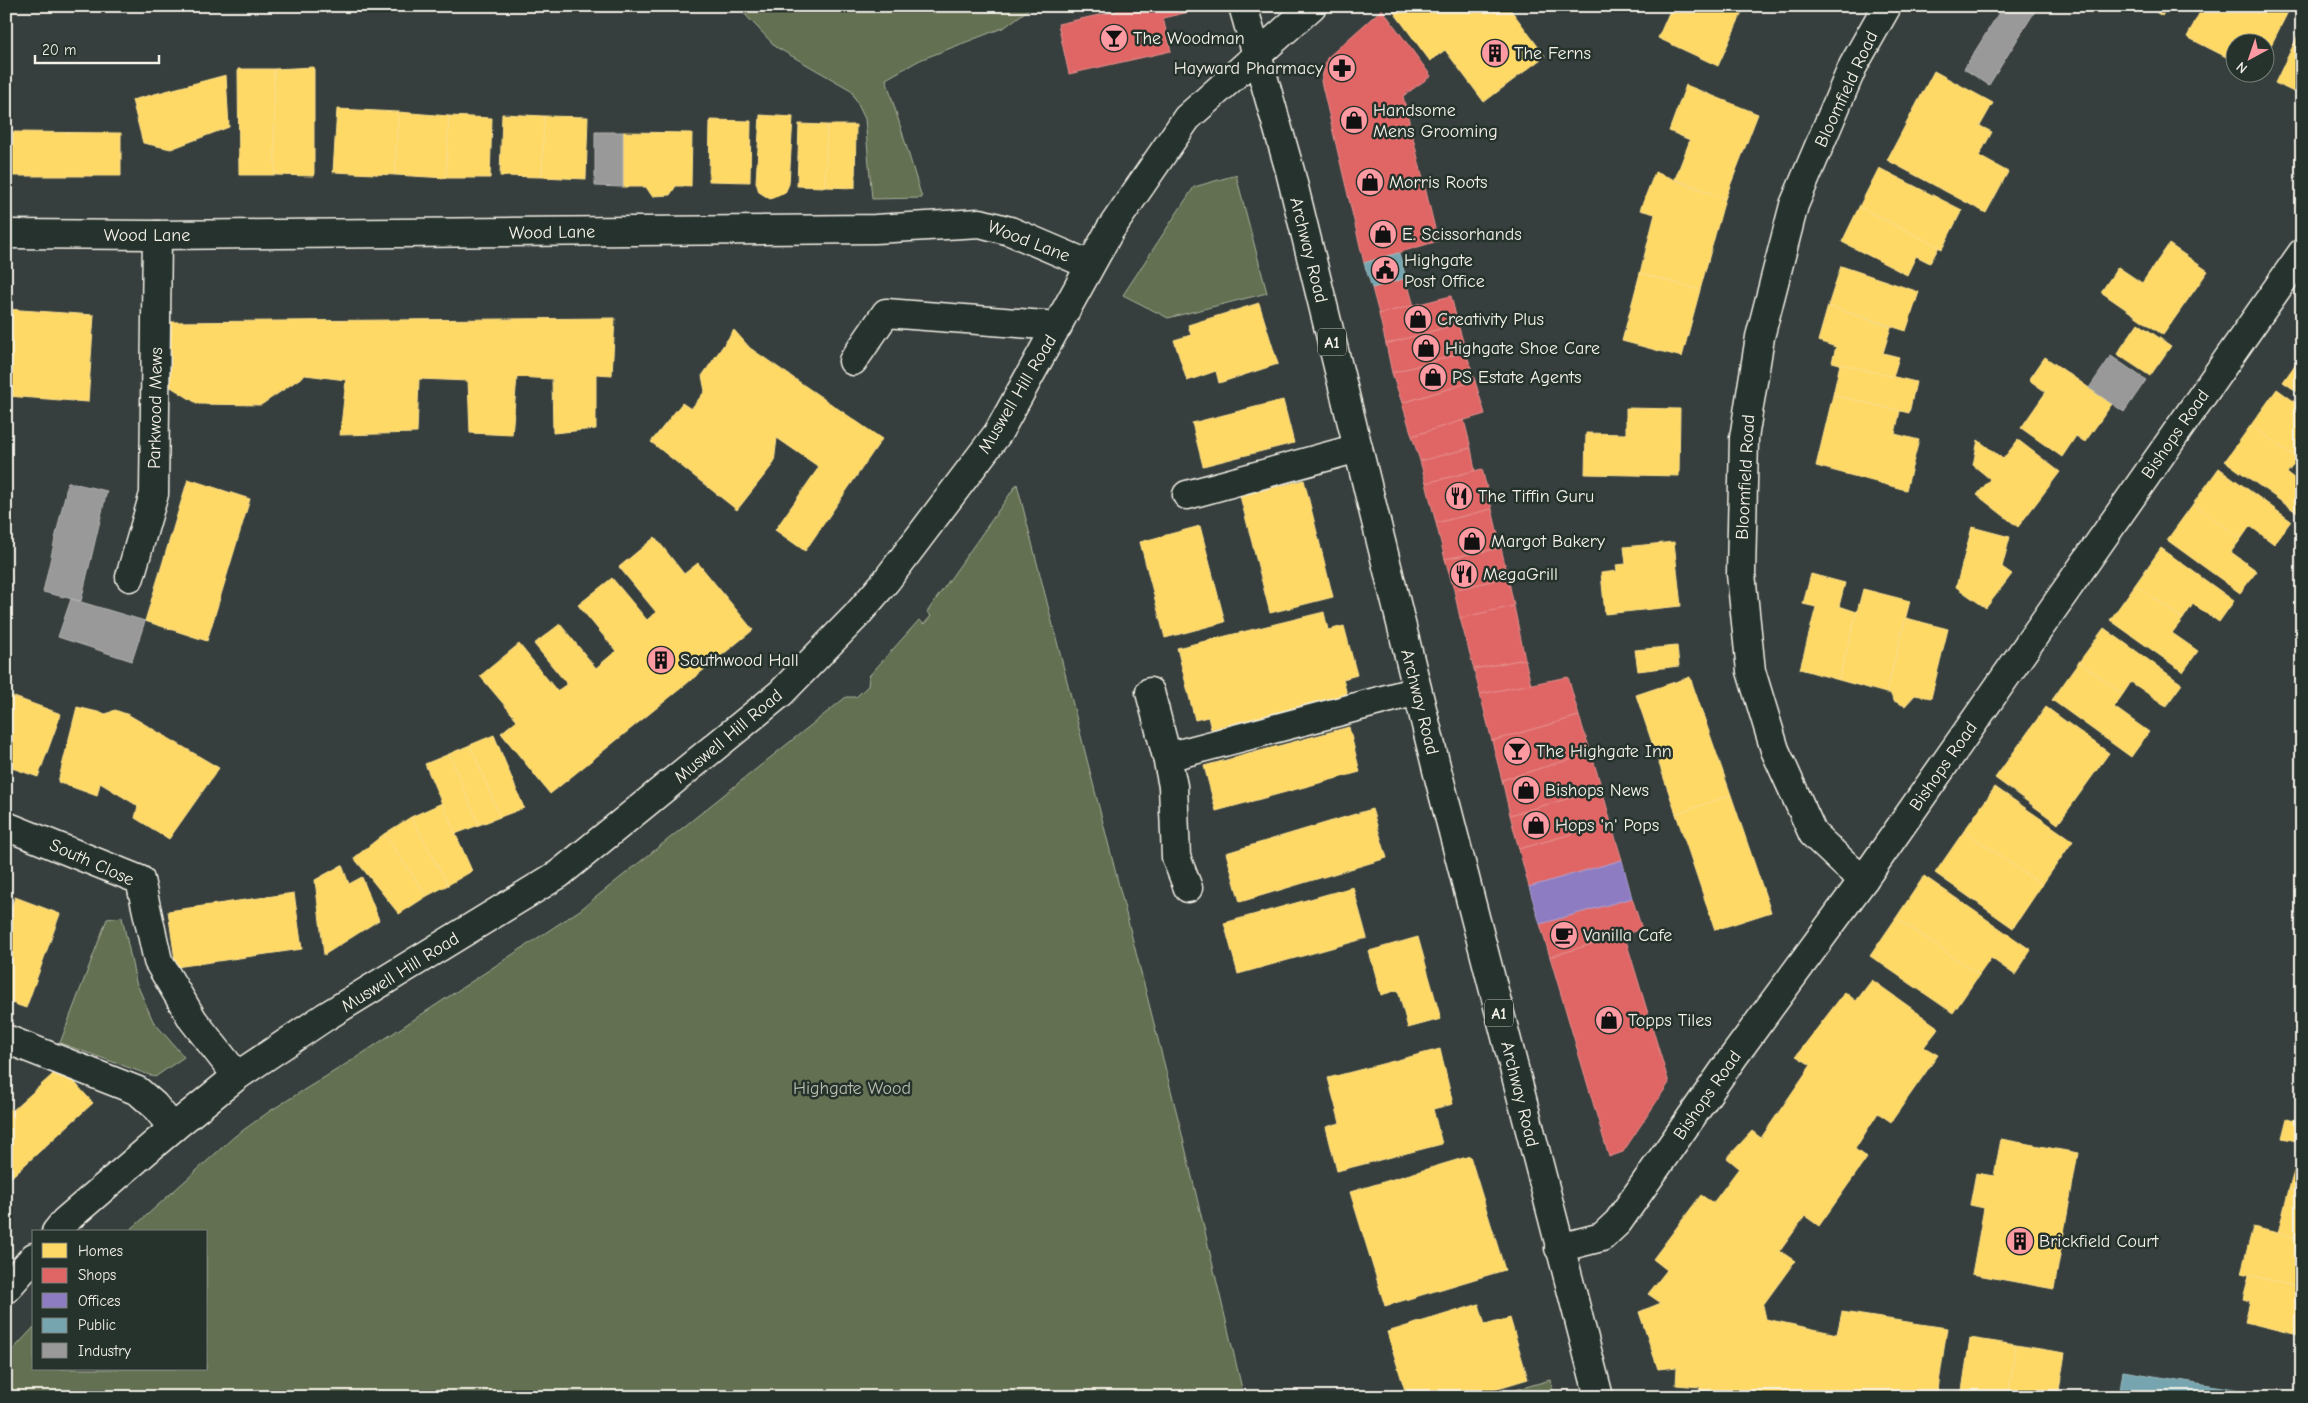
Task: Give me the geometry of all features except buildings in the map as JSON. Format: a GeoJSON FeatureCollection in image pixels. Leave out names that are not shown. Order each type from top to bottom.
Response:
{"type":"FeatureCollection","features":[{"type":"Feature","properties":{"kind":"main road","name":"Archway Road"},"geometry":{"type":"LineString","coordinates":[[1243,6],[1290,171],[1417,691],[1559,1248],[1599,1397]]}},
{"type":"Feature","properties":{"kind":"main road","name":"Muswell Hill Road"},"geometry":{"type":"LineString","coordinates":[[58,1230],[65,1221],[173,1128],[237,1076],[326,1018],[559,874],[781,692],[856,616],[886,581],[998,432],[1110,230],[1187,118],[1312,6]]}},
{"type":"Feature","properties":{"kind":"main road","name":"Bloomfield Road"},"geometry":{"type":"LineString","coordinates":[[1864,879],[1849,868],[1813,834],[1775,750],[1751,671],[1741,574],[1744,438],[1760,337],[1794,206],[1853,66],[1886,6]]}},
{"type":"Feature","properties":{"kind":"main road","name":"Wood Lane"},"geometry":{"type":"LineString","coordinates":[[6,234],[157,236],[875,229],[980,223],[1010,231],[1090,265]]}},
{"type":"Feature","properties":{"kind":"main road","name":"Parkwood Mews"},"geometry":{"type":"LineString","coordinates":[[130,577],[154,494],[157,236]]}},
{"type":"Feature","properties":{"kind":"main road","name":"Bishops Road"},"geometry":{"type":"LineString","coordinates":[[1559,1248],[1602,1237],[1618,1222],[1734,1056],[1864,879],[2302,253]]}},
{"type":"Feature","properties":{"kind":"main road"},"geometry":{"type":"LineString","coordinates":[[853,361],[886,314],[1058,326]]}},
{"type":"Feature","properties":{"kind":"main road"},"geometry":{"type":"LineString","coordinates":[[1187,495],[1358,448]]}},
{"type":"Feature","properties":{"kind":"main road"},"geometry":{"type":"LineString","coordinates":[[1168,757],[1417,691]]}},
{"type":"Feature","properties":{"kind":"main road"},"geometry":{"type":"LineString","coordinates":[[1150,692],[1168,757],[1173,786],[1176,857],[1188,888]]}},
{"type":"Feature","properties":{"kind":"main road","name":"South Close"},"geometry":{"type":"LineString","coordinates":[[6,826],[140,880],[158,961],[193,1020],[237,1076]]}},
{"type":"Feature","properties":{"kind":"main road"},"geometry":{"type":"LineString","coordinates":[[6,1039],[138,1091],[154,1105],[173,1128]]}},
{"type":"Feature","properties":{"kind":"main road"},"geometry":{"type":"LineString","coordinates":[[6,1289],[32,1259]]}},
{"type":"Feature","properties":{"kind":"green space"},"geometry":{"type":"Polygon","coordinates":[[[737,6],[1033,6],[1005,27],[920,60],[886,79],[922,198],[872,199],[865,119],[851,90],[776,47],[737,6]]]}},
{"type":"Feature","properties":{"kind":"green space"},"geometry":{"type":"Polygon","coordinates":[[[1236,175],[1267,293],[1168,318],[1123,295],[1194,187],[1236,175]]]}},
{"type":"Feature","properties":{"kind":"green space","name":"Highgate Wood"},"geometry":{"type":"Polygon","coordinates":[[[1017,484],[1179,1122],[1244,1397],[6,1397],[6,1357],[32,1329],[32,1370],[208,1370],[208,1230],[130,1230],[235,1136],[270,1111],[354,1059],[580,910],[846,697],[856,697],[868,686],[869,676],[919,620],[924,624],[931,616],[927,612],[1017,484]]]}},
{"type":"Feature","properties":{"kind":"green space"},"geometry":{"type":"Polygon","coordinates":[[[122,917],[136,982],[153,1021],[184,1057],[155,1077],[60,1043],[107,919],[122,917]]]}},
{"type":"Feature","properties":{"kind":"green space"},"geometry":{"type":"Polygon","coordinates":[[[1550,1380],[1555,1397],[1491,1397],[1550,1380]]]}},
{"type":"Feature","properties":{"kind":"place","name":"The Woodman"},"geometry":{"type":"Point","coordinates":[1114,38]}},
{"type":"Feature","properties":{"kind":"place","name":"The Ferns"},"geometry":{"type":"Point","coordinates":[1495,53]}},
{"type":"Feature","properties":{"kind":"place","name":"Hayward Pharmacy"},"geometry":{"type":"Point","coordinates":[1342,68]}},
{"type":"Feature","properties":{"kind":"place","name":"Handsome Mens Grooming"},"geometry":{"type":"Point","coordinates":[1354,120]}},
{"type":"Feature","properties":{"kind":"place","name":"Morris Roots"},"geometry":{"type":"Point","coordinates":[1370,182]}},
{"type":"Feature","properties":{"kind":"place","name":"E. Scissorhands"},"geometry":{"type":"Point","coordinates":[1383,234]}},
{"type":"Feature","properties":{"kind":"place","name":"Highgate Post Office"},"geometry":{"type":"Point","coordinates":[1385,270]}},
{"type":"Feature","properties":{"kind":"place","name":"Creativity Plus"},"geometry":{"type":"Point","coordinates":[1418,319]}},
{"type":"Feature","properties":{"kind":"place","name":"Highgate Shoe Care"},"geometry":{"type":"Point","coordinates":[1426,348]}},
{"type":"Feature","properties":{"kind":"place","name":"PS Estate Agents"},"geometry":{"type":"Point","coordinates":[1433,377]}},
{"type":"Feature","properties":{"kind":"place","name":"The Tiffin Guru"},"geometry":{"type":"Point","coordinates":[1459,496]}},
{"type":"Feature","properties":{"kind":"place","name":"Margot Bakery"},"geometry":{"type":"Point","coordinates":[1472,541]}},
{"type":"Feature","properties":{"kind":"place","name":"MegaGrill"},"geometry":{"type":"Point","coordinates":[1464,574]}},
{"type":"Feature","properties":{"kind":"place","name":"Southwood Hall"},"geometry":{"type":"Point","coordinates":[661,660]}},
{"type":"Feature","properties":{"kind":"place","name":"The Highgate Inn"},"geometry":{"type":"Point","coordinates":[1517,751]}},
{"type":"Feature","properties":{"kind":"place","name":"Bishops News"},"geometry":{"type":"Point","coordinates":[1526,790]}},
{"type":"Feature","properties":{"kind":"place","name":"Hops 'n' Pops"},"geometry":{"type":"Point","coordinates":[1536,825]}},
{"type":"Feature","properties":{"kind":"place","name":"Vanilla Cafe"},"geometry":{"type":"Point","coordinates":[1564,935]}},
{"type":"Feature","properties":{"kind":"place","name":"Topps Tiles"},"geometry":{"type":"Point","coordinates":[1609,1020]}},
{"type":"Feature","properties":{"kind":"place","name":"Brickfield Court"},"geometry":{"type":"Point","coordinates":[2020,1241]}}]}
